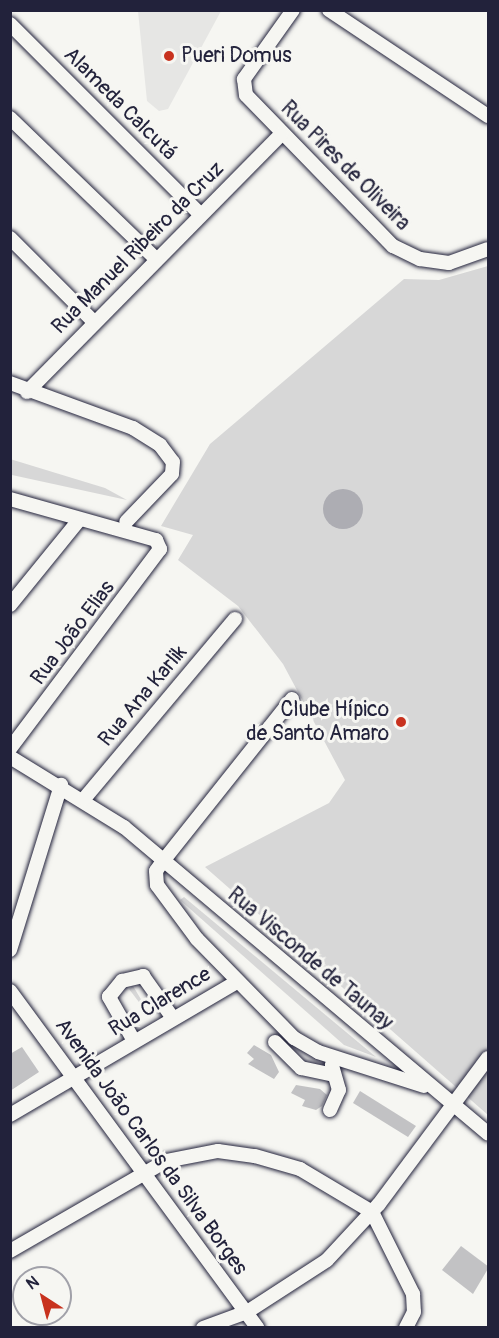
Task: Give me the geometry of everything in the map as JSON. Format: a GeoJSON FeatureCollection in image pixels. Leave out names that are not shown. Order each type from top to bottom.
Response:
{"type":"FeatureCollection","features":[{"type":"Feature","properties":{"kind":"street","name":"Rua Pires de Oliveira"},"geometry":{"type":"LineString","coordinates":[[293,10],[244,79],[246,95],[281,135],[408,254],[449,263],[489,249]]}},
{"type":"Feature","properties":{"kind":"street"},"geometry":{"type":"LineString","coordinates":[[329,10],[489,116]]}},
{"type":"Feature","properties":{"kind":"street","name":"Alameda Calcutá"},"geometry":{"type":"LineString","coordinates":[[10,24],[200,214]]}},
{"type":"Feature","properties":{"kind":"street"},"geometry":{"type":"LineString","coordinates":[[10,118],[156,259]]}},
{"type":"Feature","properties":{"kind":"street","name":"Rua Manuel Ribeiro da Cruz"},"geometry":{"type":"LineString","coordinates":[[27,392],[200,214],[281,135]]}},
{"type":"Feature","properties":{"kind":"street"},"geometry":{"type":"LineString","coordinates":[[10,238],[94,322]]}},
{"type":"Feature","properties":{"kind":"street"},"geometry":{"type":"LineString","coordinates":[[10,383],[27,392],[133,428],[169,457],[172,474],[126,522]]}},
{"type":"Feature","properties":{"kind":"street"},"geometry":{"type":"LineString","coordinates":[[10,499],[79,520],[10,604]]}},
{"type":"Feature","properties":{"kind":"street","name":"Rua João Elias"},"geometry":{"type":"LineString","coordinates":[[10,749],[160,555],[156,540],[79,520]]}},
{"type":"Feature","properties":{"kind":"street","name":"Rua Ana Karlik"},"geometry":{"type":"LineString","coordinates":[[84,799],[235,619]]}},
{"type":"Feature","properties":{"kind":"street"},"geometry":{"type":"LineString","coordinates":[[163,861],[292,699]]}},
{"type":"Feature","properties":{"kind":"street","name":"Rua Visconde de Taunay"},"geometry":{"type":"LineString","coordinates":[[10,756],[84,799],[163,861],[432,1089],[489,1134]]}},
{"type":"Feature","properties":{"kind":"street"},"geometry":{"type":"LineString","coordinates":[[10,950],[61,785]]}},
{"type":"Feature","properties":{"kind":"street","name":"Rua Visconde de Taunay"},"geometry":{"type":"LineString","coordinates":[[163,861],[155,876],[163,899],[294,1038],[333,1058],[432,1089]]}},
{"type":"Feature","properties":{"kind":"street"},"geometry":{"type":"LineString","coordinates":[[134,1041],[108,998],[122,981],[143,976],[172,1017]]}},
{"type":"Feature","properties":{"kind":"street","name":"Rua Clarence"},"geometry":{"type":"LineString","coordinates":[[10,1115],[172,1017],[238,981]]}},
{"type":"Feature","properties":{"kind":"street","name":"Avenida João Carlos da Silva Borges"},"geometry":{"type":"LineString","coordinates":[[10,991],[16,1009],[74,1078],[141,1174],[258,1328]]}},
{"type":"Feature","properties":{"kind":"street"},"geometry":{"type":"LineString","coordinates":[[275,1042],[301,1068],[330,1074]]}},
{"type":"Feature","properties":{"kind":"street"},"geometry":{"type":"LineString","coordinates":[[330,1110],[339,1090],[330,1074],[333,1058]]}},
{"type":"Feature","properties":{"kind":"street"},"geometry":{"type":"LineString","coordinates":[[203,1328],[247,1312],[327,1260],[372,1212],[456,1107],[489,1058]]}},
{"type":"Feature","properties":{"kind":"street"},"geometry":{"type":"LineString","coordinates":[[10,1251],[141,1174],[194,1153],[234,1152],[300,1169],[372,1212],[413,1294],[414,1312],[406,1328]]}},
{"type":"Feature","properties":{"kind":"shaded area","name":"Pueri Domus"},"geometry":{"type":"Polygon","coordinates":[[[138,11],[221,11],[168,109],[159,111],[147,101],[138,11]]]}},
{"type":"Feature","properties":{"kind":"shaded area","name":"Clube Hípico de Santo Amaro"},"geometry":{"type":"Polygon","coordinates":[[[488,266],[488,1115],[205,867],[329,803],[345,780],[283,664],[238,606],[178,560],[193,535],[161,526],[210,444],[404,279],[439,280],[488,266]]]}},
{"type":"Feature","properties":{"kind":"shaded area"},"geometry":{"type":"Polygon","coordinates":[[[10,459],[105,488],[127,500],[12,475],[10,459]]]}},
{"type":"Feature","properties":{"kind":"shaded area"},"geometry":{"type":"Polygon","coordinates":[[[343,489],[357,495],[363,509],[357,523],[343,529],[329,523],[323,509],[329,495],[343,489]]]}},
{"type":"Feature","properties":{"kind":"shaded area"},"geometry":{"type":"Polygon","coordinates":[[[184,897],[376,1057],[344,1045],[180,900],[184,897]]]}},
{"type":"Feature","properties":{"kind":"shaded area"},"geometry":{"type":"Polygon","coordinates":[[[133,986],[151,1016],[151,1018],[129,989],[133,986]]]}},
{"type":"Feature","properties":{"kind":"building"},"geometry":{"type":"Polygon","coordinates":[[[254,1045],[271,1055],[279,1072],[274,1079],[248,1064],[254,1059],[247,1053],[254,1045]]]}},
{"type":"Feature","properties":{"kind":"building"},"geometry":{"type":"Polygon","coordinates":[[[22,1047],[39,1072],[10,1091],[10,1054],[22,1047]]]}},
{"type":"Feature","properties":{"kind":"building"},"geometry":{"type":"Polygon","coordinates":[[[296,1085],[320,1089],[327,1095],[322,1106],[316,1110],[302,1106],[305,1100],[291,1093],[296,1085]]]}},
{"type":"Feature","properties":{"kind":"building"},"geometry":{"type":"Polygon","coordinates":[[[360,1091],[416,1126],[408,1137],[353,1103],[360,1091]]]}},
{"type":"Feature","properties":{"kind":"building"},"geometry":{"type":"Polygon","coordinates":[[[461,1246],[489,1267],[473,1294],[442,1270],[461,1246]]]}},
{"type":"Feature","properties":{"kind":"place","name":"Pueri Domus"},"geometry":{"type":"Point","coordinates":[169,56]}},
{"type":"Feature","properties":{"kind":"place","name":"Clube Hípico de Santo Amaro"},"geometry":{"type":"Point","coordinates":[401,722]}}]}
